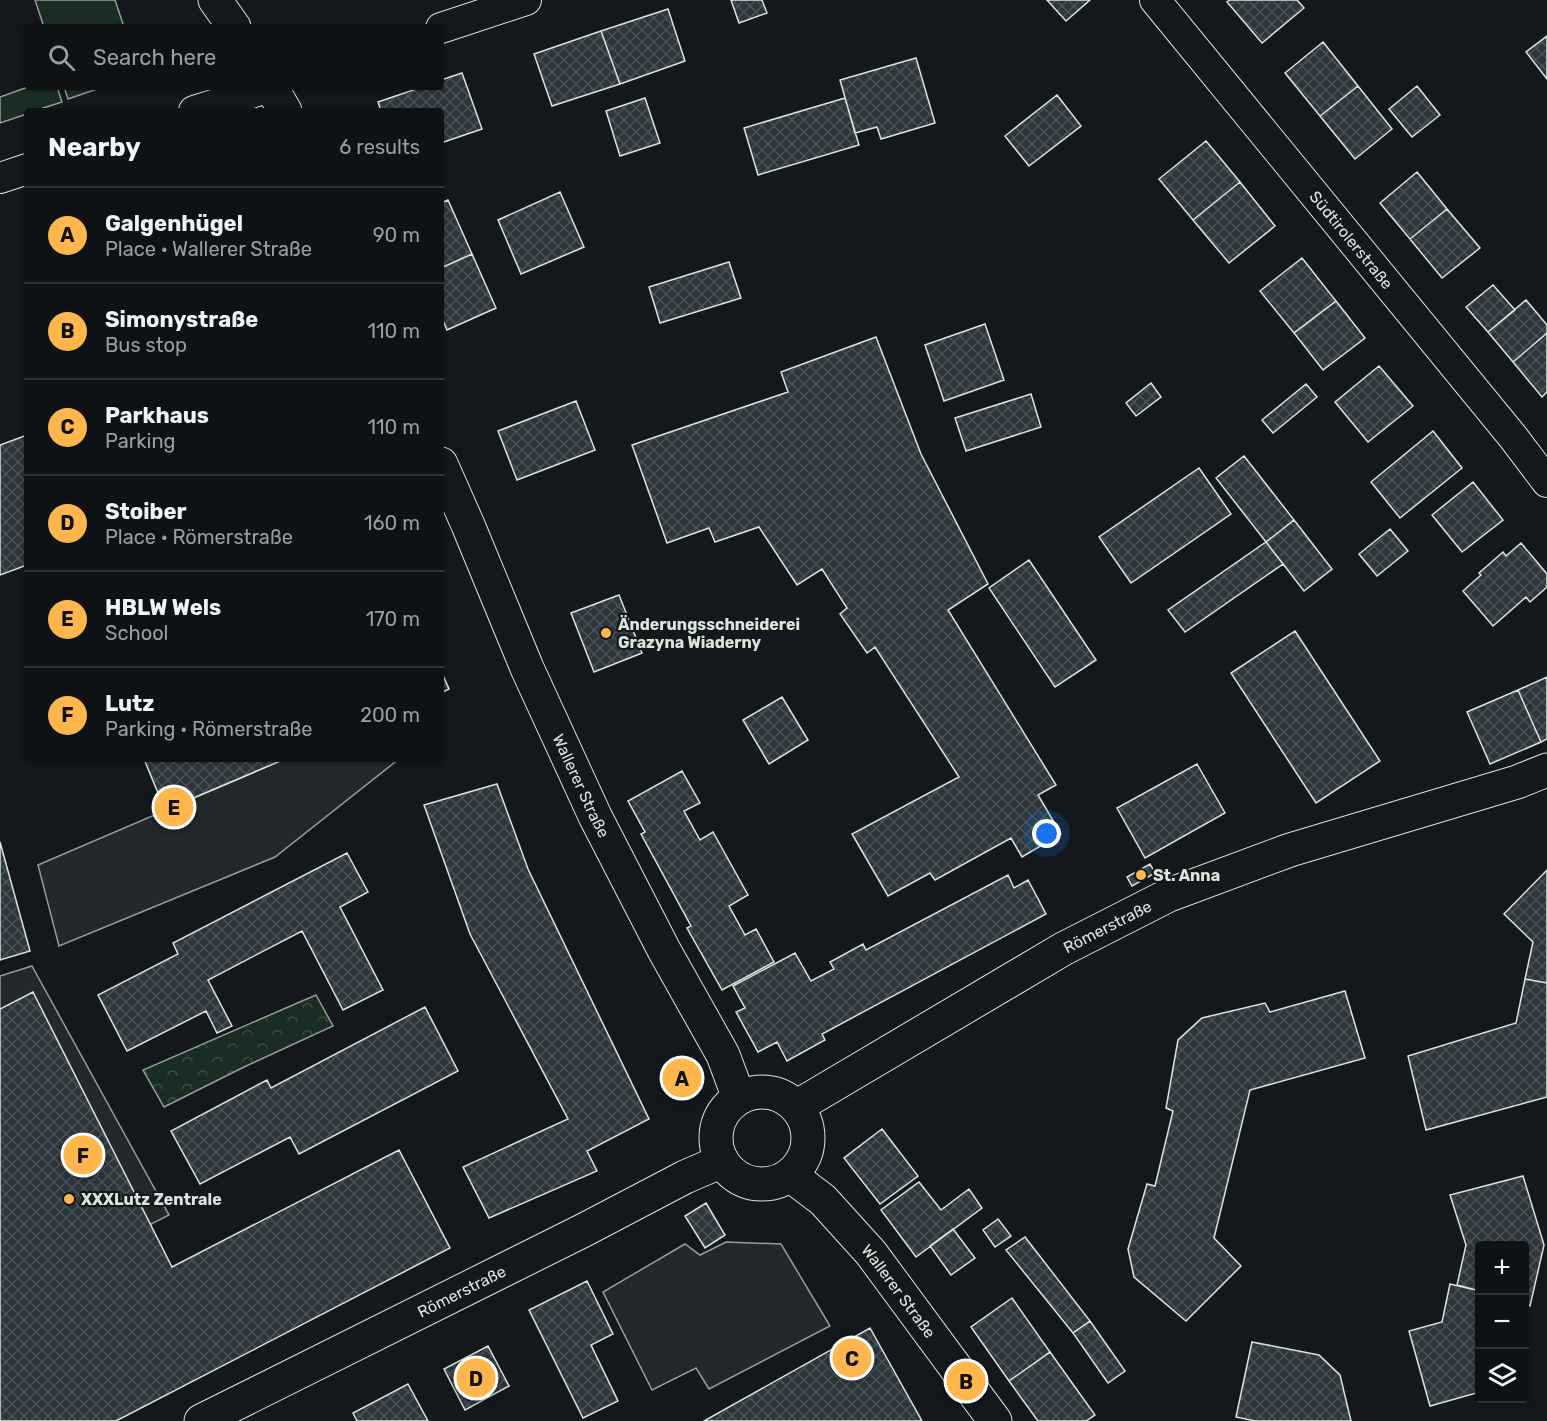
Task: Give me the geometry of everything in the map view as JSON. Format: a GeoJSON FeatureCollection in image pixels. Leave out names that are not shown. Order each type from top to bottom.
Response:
{"type":"FeatureCollection","features":[{"type":"Feature","properties":{"kind":"main road"},"geometry":{"type":"LineString","coordinates":[[215,0],[232,24]]}},
{"type":"Feature","properties":{"kind":"main road"},"geometry":{"type":"LineString","coordinates":[[272,90],[283,108]]}},
{"type":"Feature","properties":{"kind":"main road","name":"Wallerer Straße"},"geometry":{"type":"LineString","coordinates":[[444,471],[527,668],[595,816],[664,950],[723,1055],[739,1098]]}},
{"type":"Feature","properties":{"kind":"main road","name":"Römerstraße"},"geometry":{"type":"LineString","coordinates":[[796,1107],[1063,949],[1169,895],[1290,850],[1517,782],[1547,770]]}},
{"type":"Feature","properties":{"kind":"main road"},"geometry":{"type":"LineString","coordinates":[[753,1093],[767,1093],[783,1097],[796,1107],[806,1125],[808,1146],[801,1163],[790,1175],[768,1184],[751,1184],[733,1174],[722,1161],[716,1141],[718,1123],[727,1108],[739,1098],[753,1093]]}},
{"type":"Feature","properties":{"kind":"main road","name":"Römerstraße"},"geometry":{"type":"LineString","coordinates":[[201,1421],[574,1235],[685,1177],[722,1161]]}},
{"type":"Feature","properties":{"kind":"main road","name":"Wallerer Straße"},"geometry":{"type":"LineString","coordinates":[[790,1175],[823,1200],[871,1253],[996,1421]]}},
{"type":"Feature","properties":{"kind":"street"},"geometry":{"type":"LineString","coordinates":[[444,27],[526,0]]}},
{"type":"Feature","properties":{"kind":"street","name":"Südtirolerstraße"},"geometry":{"type":"LineString","coordinates":[[1155,0],[1513,436],[1547,482]]}},
{"type":"Feature","properties":{"kind":"street"},"geometry":{"type":"LineString","coordinates":[[204,108],[260,90]]}},
{"type":"Feature","properties":{"kind":"street"},"geometry":{"type":"LineString","coordinates":[[0,178],[24,170]]}},
{"type":"Feature","properties":{"kind":"green space"},"geometry":{"type":"Polygon","coordinates":[[[35,0],[115,0],[123,24],[43,24],[35,0]]]}},
{"type":"Feature","properties":{"kind":"green space"},"geometry":{"type":"Polygon","coordinates":[[[24,88],[58,90],[62,102],[43,108],[24,108],[24,115],[0,123],[0,97],[24,88]]]}},
{"type":"Feature","properties":{"kind":"green space"},"geometry":{"type":"Polygon","coordinates":[[[65,90],[94,90],[68,99],[65,90]]]}},
{"type":"Feature","properties":{"kind":"green space"},"geometry":{"type":"Polygon","coordinates":[[[316,995],[333,1026],[164,1107],[143,1070],[316,995]]]}},
{"type":"Feature","properties":{"kind":"shaded area"},"geometry":{"type":"Polygon","coordinates":[[[278,762],[395,762],[275,857],[59,946],[38,865],[278,762]]]}},
{"type":"Feature","properties":{"kind":"shaded area"},"geometry":{"type":"Polygon","coordinates":[[[32,966],[169,1215],[81,1260],[0,1094],[0,976],[32,966]]]}},
{"type":"Feature","properties":{"kind":"shaded area"},"geometry":{"type":"Polygon","coordinates":[[[726,1242],[781,1244],[830,1326],[709,1389],[696,1368],[652,1390],[603,1292],[685,1244],[700,1255],[726,1242]]]}},
{"type":"Feature","properties":{"kind":"building"},"geometry":{"type":"Polygon","coordinates":[[[731,0],[762,0],[767,13],[739,23],[731,0]]]}},
{"type":"Feature","properties":{"kind":"building"},"geometry":{"type":"Polygon","coordinates":[[[1047,0],[1090,0],[1066,21],[1047,0]]]}},
{"type":"Feature","properties":{"kind":"building"},"geometry":{"type":"Polygon","coordinates":[[[1230,0],[1297,0],[1304,8],[1262,43],[1227,2],[1230,0]]]}},
{"type":"Feature","properties":{"kind":"building"},"geometry":{"type":"Polygon","coordinates":[[[668,9],[685,61],[620,84],[601,31],[668,9]]]}},
{"type":"Feature","properties":{"kind":"building"},"geometry":{"type":"Polygon","coordinates":[[[601,31],[620,84],[552,106],[534,54],[601,31]]]}},
{"type":"Feature","properties":{"kind":"building"},"geometry":{"type":"Polygon","coordinates":[[[1547,36],[1547,79],[1526,52],[1547,36]]]}},
{"type":"Feature","properties":{"kind":"building"},"geometry":{"type":"Polygon","coordinates":[[[1323,42],[1358,86],[1320,116],[1285,73],[1323,42]]]}},
{"type":"Feature","properties":{"kind":"building"},"geometry":{"type":"Polygon","coordinates":[[[916,58],[935,123],[881,139],[877,127],[855,133],[840,80],[916,58]]]}},
{"type":"Feature","properties":{"kind":"building"},"geometry":{"type":"Polygon","coordinates":[[[462,73],[482,129],[444,142],[444,108],[380,108],[378,102],[413,90],[444,90],[444,79],[462,73]]]}},
{"type":"Feature","properties":{"kind":"building"},"geometry":{"type":"Polygon","coordinates":[[[1358,86],[1392,129],[1355,159],[1320,116],[1358,86]]]}},
{"type":"Feature","properties":{"kind":"building"},"geometry":{"type":"Polygon","coordinates":[[[1417,86],[1440,115],[1412,137],[1389,109],[1417,86]]]}},
{"type":"Feature","properties":{"kind":"building"},"geometry":{"type":"Polygon","coordinates":[[[1057,95],[1081,126],[1029,166],[1005,136],[1057,95]]]}},
{"type":"Feature","properties":{"kind":"building"},"geometry":{"type":"Polygon","coordinates":[[[645,98],[660,143],[620,156],[606,111],[645,98]]]}},
{"type":"Feature","properties":{"kind":"building"},"geometry":{"type":"Polygon","coordinates":[[[845,98],[859,145],[758,175],[744,128],[845,98]]]}},
{"type":"Feature","properties":{"kind":"building"},"geometry":{"type":"Polygon","coordinates":[[[1206,141],[1240,182],[1193,220],[1159,179],[1206,141]]]}},
{"type":"Feature","properties":{"kind":"building"},"geometry":{"type":"Polygon","coordinates":[[[1417,172],[1447,209],[1410,239],[1380,203],[1417,172]]]}},
{"type":"Feature","properties":{"kind":"building"},"geometry":{"type":"Polygon","coordinates":[[[1240,182],[1275,226],[1229,263],[1193,220],[1240,182]]]}},
{"type":"Feature","properties":{"kind":"building"},"geometry":{"type":"Polygon","coordinates":[[[560,192],[584,247],[521,274],[498,220],[560,192]]]}},
{"type":"Feature","properties":{"kind":"building"},"geometry":{"type":"Polygon","coordinates":[[[448,200],[472,254],[444,267],[444,202],[448,200]]]}},
{"type":"Feature","properties":{"kind":"building"},"geometry":{"type":"Polygon","coordinates":[[[1447,209],[1480,248],[1442,278],[1410,239],[1447,209]]]}},
{"type":"Feature","properties":{"kind":"building"},"geometry":{"type":"Polygon","coordinates":[[[472,254],[496,308],[447,330],[444,323],[444,267],[472,254]]]}},
{"type":"Feature","properties":{"kind":"building"},"geometry":{"type":"Polygon","coordinates":[[[1302,258],[1336,301],[1294,333],[1260,291],[1302,258]]]}},
{"type":"Feature","properties":{"kind":"building"},"geometry":{"type":"Polygon","coordinates":[[[729,262],[741,298],[660,323],[649,287],[729,262]]]}},
{"type":"Feature","properties":{"kind":"building"},"geometry":{"type":"Polygon","coordinates":[[[1493,285],[1515,310],[1488,332],[1466,307],[1493,285]]]}},
{"type":"Feature","properties":{"kind":"building"},"geometry":{"type":"Polygon","coordinates":[[[1526,300],[1547,325],[1547,333],[1513,362],[1488,332],[1526,300]]]}},
{"type":"Feature","properties":{"kind":"building"},"geometry":{"type":"Polygon","coordinates":[[[1336,301],[1365,338],[1323,370],[1294,333],[1336,301]]]}},
{"type":"Feature","properties":{"kind":"building"},"geometry":{"type":"Polygon","coordinates":[[[985,324],[1004,380],[944,401],[925,345],[985,324]]]}},
{"type":"Feature","properties":{"kind":"building"},"geometry":{"type":"Polygon","coordinates":[[[1547,333],[1547,392],[1542,397],[1513,362],[1547,333]]]}},
{"type":"Feature","properties":{"kind":"building"},"geometry":{"type":"Polygon","coordinates":[[[876,337],[921,454],[988,584],[948,610],[1056,785],[1038,795],[1061,834],[1022,857],[1011,838],[935,880],[930,873],[888,896],[852,834],[959,777],[875,647],[867,653],[840,614],[847,608],[822,569],[797,585],[759,527],[715,542],[709,528],[667,543],[632,445],[788,392],[781,372],[876,337]]]}},
{"type":"Feature","properties":{"kind":"building"},"geometry":{"type":"Polygon","coordinates":[[[1379,366],[1413,406],[1368,442],[1335,402],[1379,366]]]}},
{"type":"Feature","properties":{"kind":"building"},"geometry":{"type":"Polygon","coordinates":[[[1151,383],[1161,397],[1136,416],[1126,403],[1151,383]]]}},
{"type":"Feature","properties":{"kind":"building"},"geometry":{"type":"Polygon","coordinates":[[[1306,384],[1317,397],[1273,433],[1262,420],[1306,384]]]}},
{"type":"Feature","properties":{"kind":"building"},"geometry":{"type":"Polygon","coordinates":[[[1031,394],[1041,427],[966,451],[955,418],[1031,394]]]}},
{"type":"Feature","properties":{"kind":"building"},"geometry":{"type":"Polygon","coordinates":[[[576,401],[595,450],[517,480],[498,431],[576,401]]]}},
{"type":"Feature","properties":{"kind":"building"},"geometry":{"type":"Polygon","coordinates":[[[1433,431],[1462,468],[1400,518],[1371,482],[1433,431]]]}},
{"type":"Feature","properties":{"kind":"building"},"geometry":{"type":"Polygon","coordinates":[[[24,436],[24,566],[0,575],[0,445],[24,436]]]}},
{"type":"Feature","properties":{"kind":"building"},"geometry":{"type":"Polygon","coordinates":[[[1244,456],[1294,520],[1266,542],[1216,478],[1244,456]]]}},
{"type":"Feature","properties":{"kind":"building"},"geometry":{"type":"Polygon","coordinates":[[[1199,468],[1231,514],[1131,583],[1099,537],[1199,468]]]}},
{"type":"Feature","properties":{"kind":"building"},"geometry":{"type":"Polygon","coordinates":[[[1473,482],[1503,520],[1462,552],[1432,515],[1473,482]]]}},
{"type":"Feature","properties":{"kind":"building"},"geometry":{"type":"Polygon","coordinates":[[[1294,520],[1332,569],[1304,591],[1266,542],[1294,520]]]}},
{"type":"Feature","properties":{"kind":"building"},"geometry":{"type":"Polygon","coordinates":[[[1390,529],[1408,551],[1377,576],[1359,554],[1390,529]]]}},
{"type":"Feature","properties":{"kind":"building"},"geometry":{"type":"Polygon","coordinates":[[[1266,542],[1283,564],[1185,632],[1168,610],[1266,542]]]}},
{"type":"Feature","properties":{"kind":"building"},"geometry":{"type":"Polygon","coordinates":[[[1521,543],[1547,574],[1547,587],[1530,602],[1526,597],[1493,626],[1463,591],[1503,552],[1506,556],[1521,543]]]}},
{"type":"Feature","properties":{"kind":"building"},"geometry":{"type":"Polygon","coordinates":[[[1029,560],[1096,660],[1055,687],[989,588],[1029,560]]]}},
{"type":"Feature","properties":{"kind":"building","name":"Änderungsschneiderei Grazyna Wiaderny"},"geometry":{"type":"Polygon","coordinates":[[[619,595],[642,653],[594,672],[571,613],[619,595]]]}},
{"type":"Feature","properties":{"kind":"building"},"geometry":{"type":"Polygon","coordinates":[[[1295,631],[1380,761],[1316,803],[1231,673],[1295,631]]]}},
{"type":"Feature","properties":{"kind":"building"},"geometry":{"type":"Polygon","coordinates":[[[1547,677],[1547,739],[1541,742],[1518,690],[1547,677]]]}},
{"type":"Feature","properties":{"kind":"building"},"geometry":{"type":"Polygon","coordinates":[[[444,678],[449,689],[444,692],[444,678]]]}},
{"type":"Feature","properties":{"kind":"building"},"geometry":{"type":"Polygon","coordinates":[[[1518,690],[1541,742],[1490,764],[1467,712],[1518,690]]]}},
{"type":"Feature","properties":{"kind":"building"},"geometry":{"type":"Polygon","coordinates":[[[782,697],[808,740],[769,764],[743,720],[782,697]]]}},
{"type":"Feature","properties":{"kind":"building"},"geometry":{"type":"Polygon","coordinates":[[[145,762],[278,762],[165,810],[145,762]]]}},
{"type":"Feature","properties":{"kind":"building"},"geometry":{"type":"Polygon","coordinates":[[[1197,764],[1225,813],[1145,858],[1117,808],[1197,764]]]}},
{"type":"Feature","properties":{"kind":"building"},"geometry":{"type":"Polygon","coordinates":[[[682,771],[700,803],[684,811],[700,840],[713,832],[748,895],[729,906],[745,935],[756,929],[774,962],[722,990],[687,928],[691,926],[641,834],[645,832],[628,801],[682,771]]]}},
{"type":"Feature","properties":{"kind":"building"},"geometry":{"type":"Polygon","coordinates":[[[497,784],[528,869],[649,1119],[587,1151],[597,1171],[489,1218],[463,1167],[568,1119],[470,934],[424,805],[497,784]]]}},
{"type":"Feature","properties":{"kind":"building"},"geometry":{"type":"Polygon","coordinates":[[[0,842],[30,951],[0,960],[0,842]]]}},
{"type":"Feature","properties":{"kind":"building"},"geometry":{"type":"Polygon","coordinates":[[[347,853],[368,892],[340,907],[383,990],[343,1010],[302,931],[208,980],[232,1026],[217,1033],[206,1011],[127,1051],[98,995],[178,954],[173,943],[347,853]]]}},
{"type":"Feature","properties":{"kind":"building","name":"St. Anna"},"geometry":{"type":"Polygon","coordinates":[[[1150,864],[1155,873],[1132,886],[1127,877],[1150,864]]]}},
{"type":"Feature","properties":{"kind":"building"},"geometry":{"type":"Polygon","coordinates":[[[1547,870],[1547,983],[1525,979],[1533,942],[1504,914],[1547,870]]]}},
{"type":"Feature","properties":{"kind":"building"},"geometry":{"type":"Polygon","coordinates":[[[1008,875],[1014,888],[1028,880],[1046,914],[822,1034],[825,1040],[787,1061],[777,1042],[758,1052],[736,1012],[745,1008],[733,986],[795,953],[811,981],[834,969],[830,962],[863,944],[866,950],[1008,875]]]}},
{"type":"Feature","properties":{"kind":"building"},"geometry":{"type":"Polygon","coordinates":[[[1525,979],[1547,983],[1547,1097],[1426,1130],[1408,1056],[1516,1023],[1525,979]]]}},
{"type":"Feature","properties":{"kind":"building"},"geometry":{"type":"Polygon","coordinates":[[[1345,991],[1365,1058],[1250,1090],[1214,1238],[1241,1266],[1186,1321],[1134,1277],[1128,1249],[1147,1184],[1155,1186],[1173,1111],[1166,1108],[1178,1040],[1202,1018],[1265,1003],[1270,1012],[1345,991]]]}},
{"type":"Feature","properties":{"kind":"building","name":"XXXLutz Zentrale"},"geometry":{"type":"Polygon","coordinates":[[[33,992],[172,1267],[399,1150],[450,1248],[116,1421],[0,1421],[0,1009],[33,992]]]}},
{"type":"Feature","properties":{"kind":"building"},"geometry":{"type":"Polygon","coordinates":[[[425,1007],[458,1071],[299,1154],[290,1137],[200,1184],[171,1131],[267,1080],[271,1088],[425,1007]]]}},
{"type":"Feature","properties":{"kind":"building"},"geometry":{"type":"Polygon","coordinates":[[[882,1129],[918,1176],[880,1204],[844,1158],[882,1129]]]}},
{"type":"Feature","properties":{"kind":"building"},"geometry":{"type":"Polygon","coordinates":[[[1523,1176],[1544,1245],[1530,1306],[1529,1241],[1475,1241],[1475,1290],[1457,1285],[1466,1245],[1450,1195],[1523,1176]]]}},
{"type":"Feature","properties":{"kind":"building"},"geometry":{"type":"Polygon","coordinates":[[[919,1182],[941,1210],[969,1189],[982,1208],[916,1257],[881,1210],[919,1182]]]}},
{"type":"Feature","properties":{"kind":"building"},"geometry":{"type":"Polygon","coordinates":[[[706,1203],[725,1235],[705,1248],[685,1216],[706,1203]]]}},
{"type":"Feature","properties":{"kind":"building"},"geometry":{"type":"Polygon","coordinates":[[[998,1219],[1011,1236],[995,1247],[983,1230],[998,1219]]]}},
{"type":"Feature","properties":{"kind":"building"},"geometry":{"type":"Polygon","coordinates":[[[953,1229],[975,1258],[951,1275],[930,1246],[953,1229]]]}},
{"type":"Feature","properties":{"kind":"building"},"geometry":{"type":"Polygon","coordinates":[[[1025,1237],[1090,1321],[1073,1333],[1006,1250],[1025,1237]]]}},
{"type":"Feature","properties":{"kind":"building"},"geometry":{"type":"Polygon","coordinates":[[[587,1281],[613,1334],[591,1345],[618,1401],[583,1418],[529,1310],[587,1281]]]}},
{"type":"Feature","properties":{"kind":"building"},"geometry":{"type":"Polygon","coordinates":[[[1450,1284],[1475,1290],[1475,1393],[1430,1406],[1409,1331],[1442,1322],[1450,1284]]]}},
{"type":"Feature","properties":{"kind":"building"},"geometry":{"type":"Polygon","coordinates":[[[1012,1298],[1050,1352],[1009,1381],[971,1327],[1012,1298]]]}},
{"type":"Feature","properties":{"kind":"building"},"geometry":{"type":"Polygon","coordinates":[[[1090,1321],[1125,1371],[1108,1383],[1073,1333],[1090,1321]]]}},
{"type":"Feature","properties":{"kind":"building"},"geometry":{"type":"Polygon","coordinates":[[[870,1328],[922,1421],[704,1421],[870,1328]]]}},
{"type":"Feature","properties":{"kind":"building"},"geometry":{"type":"Polygon","coordinates":[[[1252,1342],[1319,1355],[1340,1375],[1351,1421],[1255,1421],[1236,1417],[1252,1342]]]}},
{"type":"Feature","properties":{"kind":"building"},"geometry":{"type":"Polygon","coordinates":[[[488,1346],[509,1386],[465,1410],[444,1369],[488,1346]]]}},
{"type":"Feature","properties":{"kind":"building"},"geometry":{"type":"Polygon","coordinates":[[[1050,1352],[1095,1415],[1086,1421],[1038,1421],[1009,1381],[1050,1352]]]}},
{"type":"Feature","properties":{"kind":"building"},"geometry":{"type":"Polygon","coordinates":[[[408,1384],[428,1421],[357,1421],[353,1413],[408,1384]]]}},
{"type":"Feature","properties":{"kind":"place","name":"Änderungsschneiderei Grazyna Wiaderny"},"geometry":{"type":"Point","coordinates":[606,633]}},
{"type":"Feature","properties":{"kind":"place","name":"HBLW Wels"},"geometry":{"type":"Point","coordinates":[174,807]}},
{"type":"Feature","properties":{"kind":"place","name":"St. Anna"},"geometry":{"type":"Point","coordinates":[1141,875]}},
{"type":"Feature","properties":{"kind":"place","name":"Galgenhügel"},"geometry":{"type":"Point","coordinates":[682,1078]}},
{"type":"Feature","properties":{"kind":"place","name":"Lutz"},"geometry":{"type":"Point","coordinates":[83,1155]}},
{"type":"Feature","properties":{"kind":"place","name":"XXXLutz Zentrale"},"geometry":{"type":"Point","coordinates":[69,1199]}},
{"type":"Feature","properties":{"kind":"place","name":"Parkhaus"},"geometry":{"type":"Point","coordinates":[852,1358]}},
{"type":"Feature","properties":{"kind":"place","name":"Stoiber"},"geometry":{"type":"Point","coordinates":[476,1378]}},
{"type":"Feature","properties":{"kind":"place","name":"Simonystraße"},"geometry":{"type":"Point","coordinates":[966,1381]}}]}
